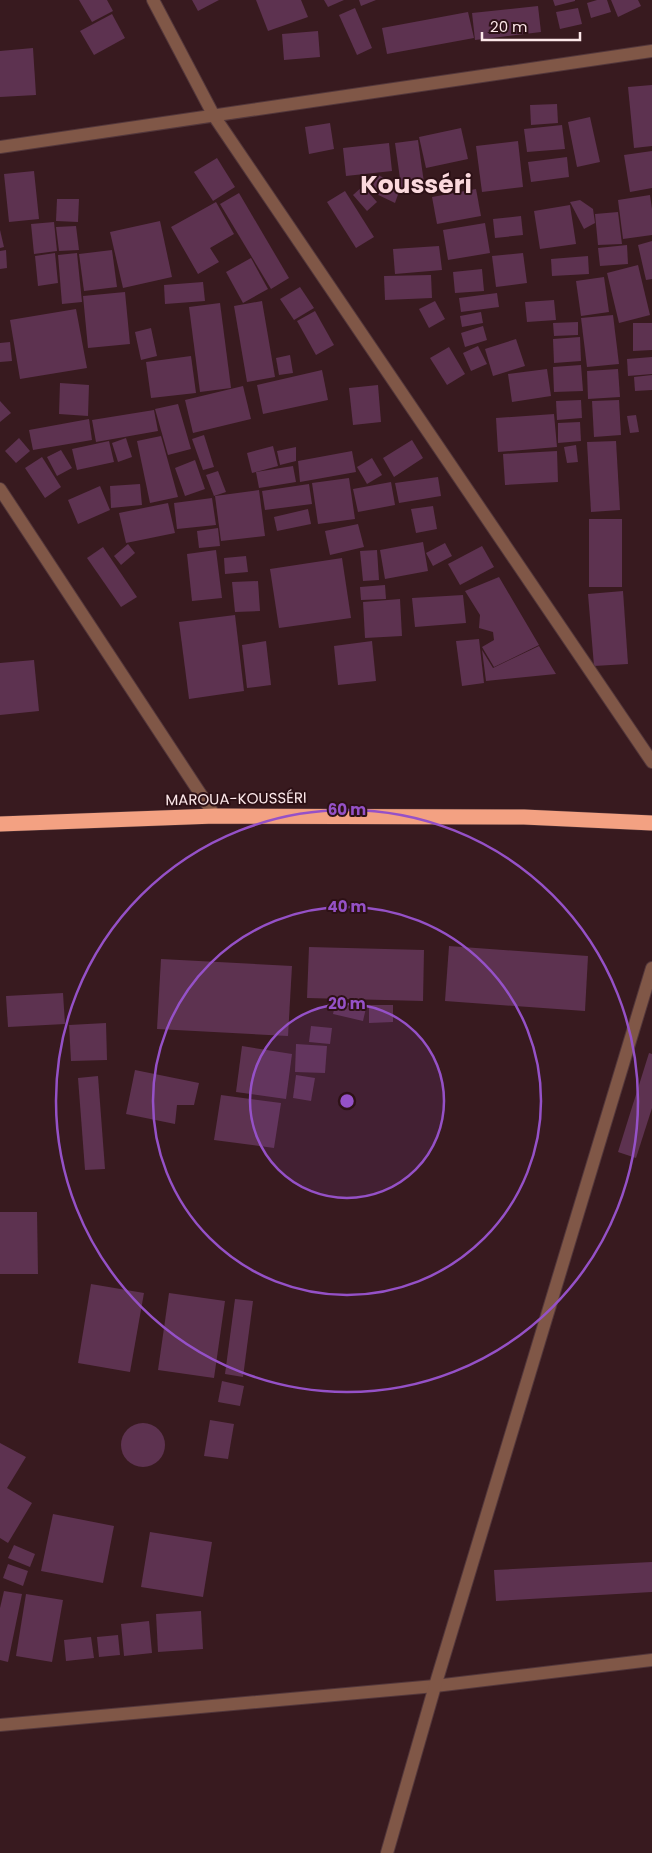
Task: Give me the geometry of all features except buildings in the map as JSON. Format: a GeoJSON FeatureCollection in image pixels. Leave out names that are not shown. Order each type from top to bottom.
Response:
{"type":"FeatureCollection","features":[{"type":"Feature","properties":{"kind":"highway","name":"MAROUA-KOUSSÉRI"},"geometry":{"type":"LineString","coordinates":[[0,824],[215,816],[524,817],[652,823]]}},
{"type":"Feature","properties":{"kind":"street"},"geometry":{"type":"LineString","coordinates":[[153,0],[214,116],[652,762]]}},
{"type":"Feature","properties":{"kind":"street"},"geometry":{"type":"LineString","coordinates":[[0,148],[652,51]]}},
{"type":"Feature","properties":{"kind":"street"},"geometry":{"type":"LineString","coordinates":[[0,489],[215,816]]}},
{"type":"Feature","properties":{"kind":"street"},"geometry":{"type":"LineString","coordinates":[[387,1853],[435,1686],[652,968]]}},
{"type":"Feature","properties":{"kind":"street"},"geometry":{"type":"LineString","coordinates":[[0,1725],[435,1686],[652,1660]]}},
{"type":"Feature","properties":{"kind":"district","name":"Kousséri"},"geometry":{"type":"Point","coordinates":[416,184]}}]}
